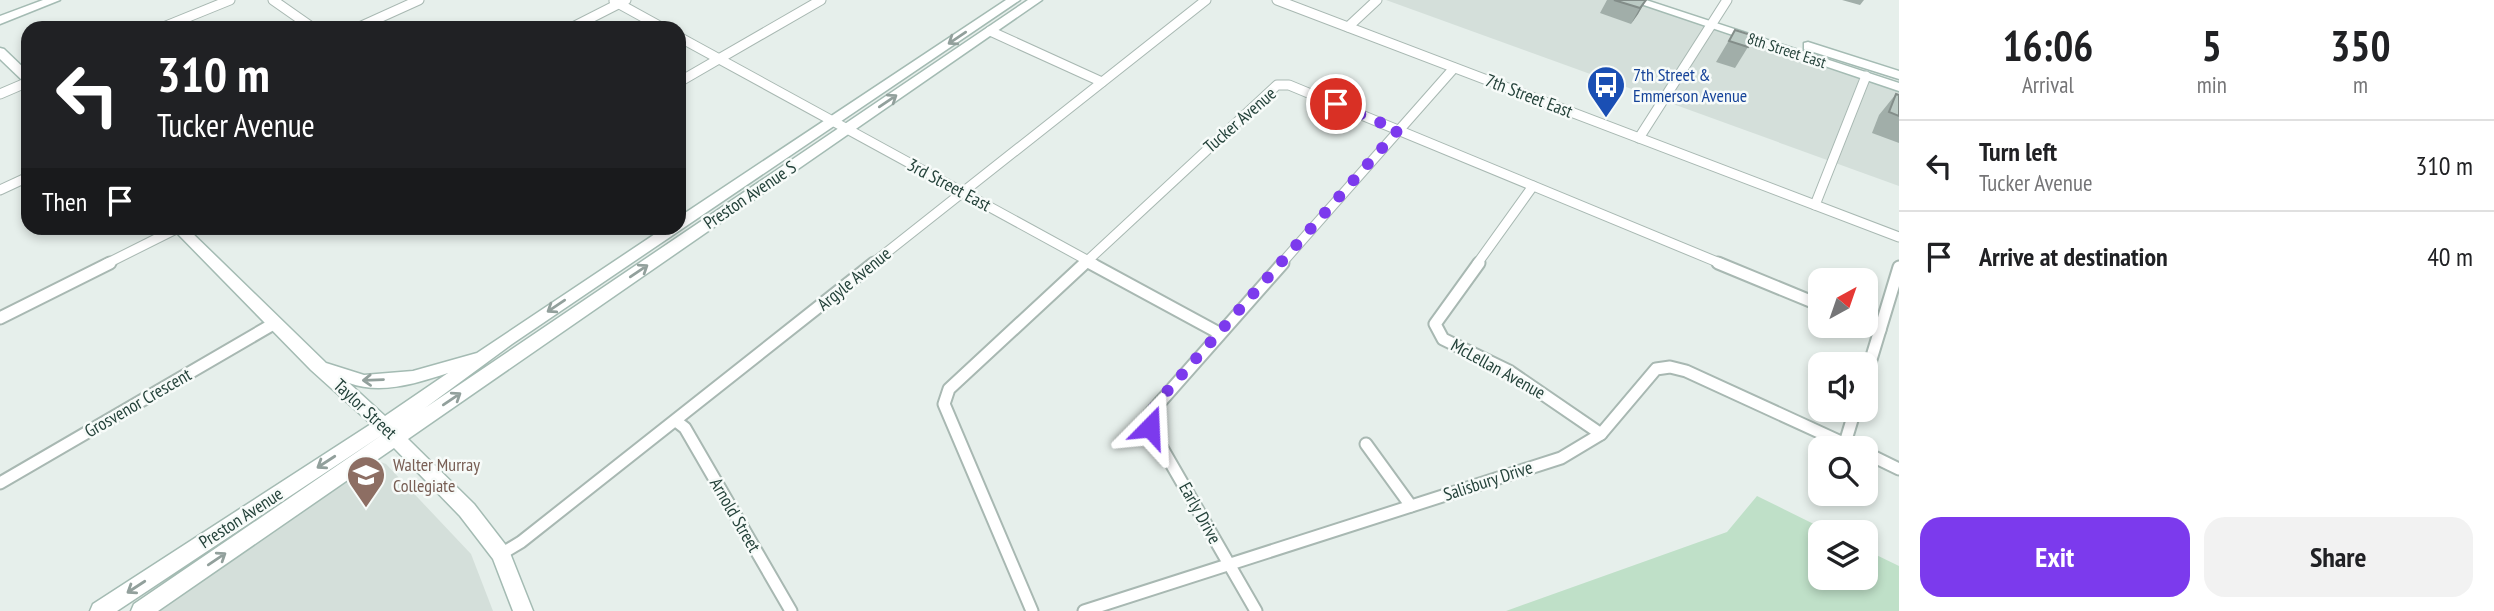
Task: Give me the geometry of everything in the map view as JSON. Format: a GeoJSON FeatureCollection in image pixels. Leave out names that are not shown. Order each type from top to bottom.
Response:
{"type":"FeatureCollection","features":[{"type":"Feature","properties":{"kind":"main road"},"geometry":{"type":"LineString","coordinates":[[0,20],[54,0]]}},
{"type":"Feature","properties":{"kind":"main road","name":"Preston Avenue S"},"geometry":{"type":"LineString","coordinates":[[686,230],[840,125],[1014,0]]}},
{"type":"Feature","properties":{"kind":"main road","name":"Preston Avenue S"},"geometry":{"type":"LineString","coordinates":[[686,220],[1036,0]]}},
{"type":"Feature","properties":{"kind":"main road","name":"8th Street East"},"geometry":{"type":"LineString","coordinates":[[1635,0],[1899,75]]}},
{"type":"Feature","properties":{"kind":"main road","name":"8th Street East"},"geometry":{"type":"LineString","coordinates":[[1666,0],[1714,21],[1899,87]]}},
{"type":"Feature","properties":{"kind":"main road"},"geometry":{"type":"LineString","coordinates":[[0,52],[21,73]]}},
{"type":"Feature","properties":{"kind":"main road","name":"Taylor Street"},"geometry":{"type":"LineString","coordinates":[[185,235],[467,510],[501,554],[523,611]]}},
{"type":"Feature","properties":{"kind":"main road"},"geometry":{"type":"LineString","coordinates":[[389,432],[506,340],[664,235]]}},
{"type":"Feature","properties":{"kind":"main road","name":"Preston Avenue S"},"geometry":{"type":"LineString","coordinates":[[389,432],[678,235]]}},
{"type":"Feature","properties":{"kind":"main road"},"geometry":{"type":"LineString","coordinates":[[317,365],[363,382],[413,378],[470,360],[506,340]]}},
{"type":"Feature","properties":{"kind":"main road","name":"Preston Avenue"},"geometry":{"type":"LineString","coordinates":[[100,611],[389,432]]}},
{"type":"Feature","properties":{"kind":"main road","name":"Preston Avenue"},"geometry":{"type":"LineString","coordinates":[[141,611],[389,432]]}},
{"type":"Feature","properties":{"kind":"street"},"geometry":{"type":"LineString","coordinates":[[178,21],[230,0]]}},
{"type":"Feature","properties":{"kind":"street"},"geometry":{"type":"LineString","coordinates":[[273,0],[303,21]]}},
{"type":"Feature","properties":{"kind":"street"},"geometry":{"type":"LineString","coordinates":[[372,21],[419,0]]}},
{"type":"Feature","properties":{"kind":"street"},"geometry":{"type":"LineString","coordinates":[[686,78],[821,0]]}},
{"type":"Feature","properties":{"kind":"street","name":"Argyle Avenue"},"geometry":{"type":"LineString","coordinates":[[501,554],[531,534],[676,421],[1206,0]]}},
{"type":"Feature","properties":{"kind":"street","name":"7th Street East"},"geometry":{"type":"LineString","coordinates":[[1277,0],[1899,237]]}},
{"type":"Feature","properties":{"kind":"street"},"geometry":{"type":"LineString","coordinates":[[1348,27],[1377,0]]}},
{"type":"Feature","properties":{"kind":"street"},"geometry":{"type":"LineString","coordinates":[[1639,138],[1727,0]]}},
{"type":"Feature","properties":{"kind":"street"},"geometry":{"type":"LineString","coordinates":[[583,21],[619,1],[652,21]]}},
{"type":"Feature","properties":{"kind":"street"},"geometry":{"type":"LineString","coordinates":[[990,31],[1102,82]]}},
{"type":"Feature","properties":{"kind":"street","name":"3rd Street East"},"geometry":{"type":"LineString","coordinates":[[686,41],[1219,333]]}},
{"type":"Feature","properties":{"kind":"street","name":"Early Drive"},"geometry":{"type":"LineString","coordinates":[[1255,611],[1150,427],[1148,416],[1454,68]]}},
{"type":"Feature","properties":{"kind":"street"},"geometry":{"type":"LineString","coordinates":[[1815,205],[1866,76]]}},
{"type":"Feature","properties":{"kind":"street"},"geometry":{"type":"LineString","coordinates":[[0,94],[21,84]]}},
{"type":"Feature","properties":{"kind":"street","name":"Tucker Avenue"},"geometry":{"type":"LineString","coordinates":[[1032,611],[944,404],[949,389],[1277,85],[1289,85],[1808,300]]}},
{"type":"Feature","properties":{"kind":"street"},"geometry":{"type":"LineString","coordinates":[[0,190],[21,180]]}},
{"type":"Feature","properties":{"kind":"street","name":"McLellan Avenue"},"geometry":{"type":"LineString","coordinates":[[1533,186],[1435,324],[1443,338],[1527,382],[1601,435]]}},
{"type":"Feature","properties":{"kind":"street"},"geometry":{"type":"LineString","coordinates":[[0,318],[164,235]]}},
{"type":"Feature","properties":{"kind":"street"},"geometry":{"type":"LineString","coordinates":[[1873,352],[1899,267]]}},
{"type":"Feature","properties":{"kind":"street","name":"Grosvenor Crescent"},"geometry":{"type":"LineString","coordinates":[[0,482],[275,323]]}},
{"type":"Feature","properties":{"kind":"street","name":"Salisbury Drive"},"geometry":{"type":"LineString","coordinates":[[1084,611],[1561,458],[1601,435],[1656,369],[1670,367],[1686,371],[1827,436]]}},
{"type":"Feature","properties":{"kind":"street","name":"Arnold Street"},"geometry":{"type":"LineString","coordinates":[[676,421],[685,428],[791,611]]}},
{"type":"Feature","properties":{"kind":"street"},"geometry":{"type":"LineString","coordinates":[[1366,444],[1411,506]]}},
{"type":"Feature","properties":{"kind":"street"},"geometry":{"type":"LineString","coordinates":[[1878,459],[1899,469]]}},
{"type":"Feature","properties":{"kind":"shaded area"},"geometry":{"type":"Polygon","coordinates":[[[1386,0],[1635,0],[1899,87],[1899,186],[1386,0]]]}},
{"type":"Feature","properties":{"kind":"shaded area","name":"Walter Murray Collegiate"},"geometry":{"type":"Polygon","coordinates":[[[381,462],[386,464],[471,554],[493,611],[158,611],[368,465],[381,462]]]}},
{"type":"Feature","properties":{"kind":"green space"},"geometry":{"type":"Polygon","coordinates":[[[1757,496],[1808,521],[1808,590],[1878,590],[1878,556],[1899,566],[1899,611],[1506,611],[1727,532],[1757,496]]]}},
{"type":"Feature","properties":{"kind":"building"},"geometry":{"type":"Polygon","coordinates":[[[1614,0],[1646,0],[1640,8],[1614,0]]]}},
{"type":"Feature","properties":{"kind":"building"},"geometry":{"type":"Polygon","coordinates":[[[1735,30],[1754,36],[1748,47],[1729,41],[1735,30]]]}},
{"type":"Feature","properties":{"kind":"building"},"geometry":{"type":"Polygon","coordinates":[[[1896,94],[1899,95],[1899,116],[1889,112],[1896,94]]]}},
{"type":"Feature","properties":{"kind":"place","name":"7th Street & Emmerson Avenue"},"geometry":{"type":"Point","coordinates":[1606,119]}},
{"type":"Feature","properties":{"kind":"place","name":"Walter Murray Collegiate"},"geometry":{"type":"Point","coordinates":[366,509]}},
{"type":"Feature","properties":{"kind":"route"},"geometry":{"type":"LineString","coordinates":[[1150,427],[1148,416],[1163,396],[1398,130],[1336,104]]}}]}
